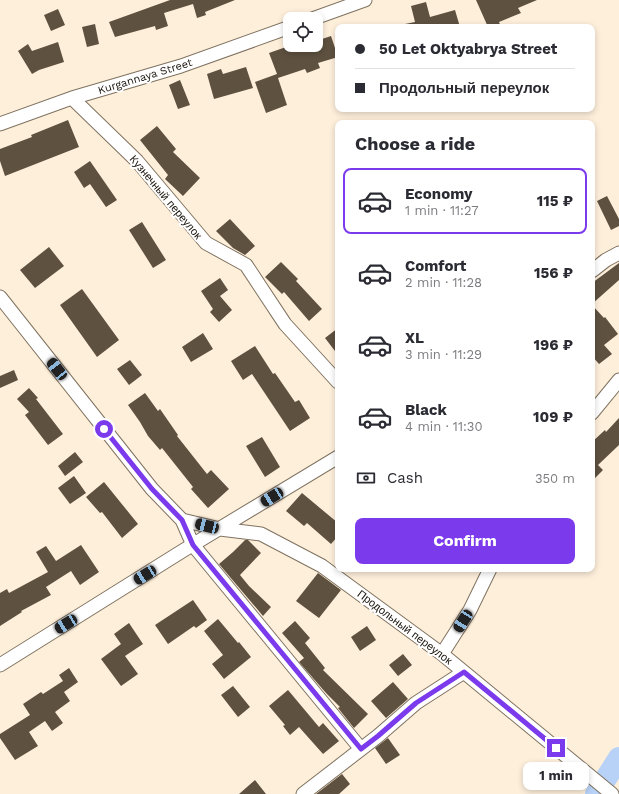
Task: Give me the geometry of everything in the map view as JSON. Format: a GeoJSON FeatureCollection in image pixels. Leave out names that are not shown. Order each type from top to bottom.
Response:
{"type":"FeatureCollection","features":[{"type":"Feature","properties":{"kind":"street"},"geometry":{"type":"LineString","coordinates":[[323,15],[365,0]]}},
{"type":"Feature","properties":{"kind":"street","name":"Kurgannaya Street"},"geometry":{"type":"LineString","coordinates":[[0,124],[72,98],[181,66],[283,30]]}},
{"type":"Feature","properties":{"kind":"street","name":"Кузнечный переулок"},"geometry":{"type":"LineString","coordinates":[[72,98],[137,160],[206,243],[246,265],[284,324],[335,379]]}},
{"type":"Feature","properties":{"kind":"street"},"geometry":{"type":"LineString","coordinates":[[595,269],[606,260],[619,253]]}},
{"type":"Feature","properties":{"kind":"street"},"geometry":{"type":"LineString","coordinates":[[0,297],[152,489],[182,520],[193,545],[361,749]]}},
{"type":"Feature","properties":{"kind":"street"},"geometry":{"type":"LineString","coordinates":[[595,409],[619,380]]}},
{"type":"Feature","properties":{"kind":"street"},"geometry":{"type":"LineString","coordinates":[[0,665],[193,545],[335,460]]}},
{"type":"Feature","properties":{"kind":"street","name":"Продольный переулок"},"geometry":{"type":"LineString","coordinates":[[182,520],[220,529],[261,534],[322,566],[442,654],[612,794]]}},
{"type":"Feature","properties":{"kind":"street"},"geometry":{"type":"LineString","coordinates":[[442,654],[470,610],[489,572]]}},
{"type":"Feature","properties":{"kind":"street"},"geometry":{"type":"LineString","coordinates":[[303,794],[378,736],[416,703],[464,672]]}},
{"type":"Feature","properties":{"kind":"building"},"geometry":{"type":"Polygon","coordinates":[[[170,0],[235,0],[205,12],[206,15],[197,18],[193,4],[164,13],[168,26],[156,30],[155,26],[115,37],[109,22],[170,0]]]}},
{"type":"Feature","properties":{"kind":"building"},"geometry":{"type":"Polygon","coordinates":[[[476,0],[537,0],[518,8],[521,13],[499,22],[500,24],[487,24],[476,0]]]}},
{"type":"Feature","properties":{"kind":"building"},"geometry":{"type":"Polygon","coordinates":[[[426,2],[430,17],[455,10],[459,24],[405,24],[415,22],[411,6],[426,2]]]}},
{"type":"Feature","properties":{"kind":"building"},"geometry":{"type":"Polygon","coordinates":[[[58,9],[65,25],[51,31],[44,15],[58,9]]]}},
{"type":"Feature","properties":{"kind":"building"},"geometry":{"type":"Polygon","coordinates":[[[95,24],[99,44],[87,47],[82,27],[95,24]]]}},
{"type":"Feature","properties":{"kind":"building"},"geometry":{"type":"Polygon","coordinates":[[[331,36],[335,48],[335,58],[318,63],[320,68],[307,73],[305,69],[278,78],[287,105],[266,113],[255,82],[277,74],[269,53],[283,48],[283,52],[323,52],[323,39],[331,36]]]}},
{"type":"Feature","properties":{"kind":"building"},"geometry":{"type":"Polygon","coordinates":[[[58,42],[64,62],[39,70],[32,74],[18,51],[28,44],[32,51],[58,42]]]}},
{"type":"Feature","properties":{"kind":"building"},"geometry":{"type":"Polygon","coordinates":[[[246,67],[253,88],[214,99],[207,74],[221,69],[223,74],[246,67]]]}},
{"type":"Feature","properties":{"kind":"building"},"geometry":{"type":"Polygon","coordinates":[[[180,80],[190,105],[178,109],[169,85],[180,80]]]}},
{"type":"Feature","properties":{"kind":"building"},"geometry":{"type":"Polygon","coordinates":[[[68,120],[79,147],[5,176],[0,161],[0,149],[32,137],[31,135],[68,120]]]}},
{"type":"Feature","properties":{"kind":"building"},"geometry":{"type":"Polygon","coordinates":[[[157,126],[176,149],[173,152],[200,178],[183,196],[165,179],[168,175],[140,140],[157,126]]]}},
{"type":"Feature","properties":{"kind":"building"},"geometry":{"type":"Polygon","coordinates":[[[90,161],[117,200],[106,207],[90,184],[84,188],[74,172],[90,161]]]}},
{"type":"Feature","properties":{"kind":"building"},"geometry":{"type":"Polygon","coordinates":[[[607,196],[619,219],[619,226],[611,230],[597,201],[607,196]]]}},
{"type":"Feature","properties":{"kind":"building"},"geometry":{"type":"Polygon","coordinates":[[[230,219],[255,246],[245,255],[233,248],[216,231],[230,219]]]}},
{"type":"Feature","properties":{"kind":"building"},"geometry":{"type":"Polygon","coordinates":[[[142,222],[166,260],[153,268],[129,230],[142,222]]]}},
{"type":"Feature","properties":{"kind":"building"},"geometry":{"type":"Polygon","coordinates":[[[49,247],[64,266],[35,288],[20,270],[49,247]]]}},
{"type":"Feature","properties":{"kind":"building"},"geometry":{"type":"Polygon","coordinates":[[[281,262],[298,279],[296,281],[322,309],[309,321],[284,292],[282,294],[265,277],[281,262]]]}},
{"type":"Feature","properties":{"kind":"building"},"geometry":{"type":"Polygon","coordinates":[[[619,263],[619,280],[595,301],[595,281],[619,263]]]}},
{"type":"Feature","properties":{"kind":"building"},"geometry":{"type":"Polygon","coordinates":[[[220,278],[228,290],[220,296],[232,310],[219,322],[210,312],[213,309],[201,291],[220,278]]]}},
{"type":"Feature","properties":{"kind":"building"},"geometry":{"type":"Polygon","coordinates":[[[82,289],[119,340],[97,357],[60,305],[82,289]]]}},
{"type":"Feature","properties":{"kind":"building"},"geometry":{"type":"Polygon","coordinates":[[[595,308],[604,318],[605,317],[618,334],[604,345],[612,354],[599,364],[595,359],[595,308]]]}},
{"type":"Feature","properties":{"kind":"building"},"geometry":{"type":"Polygon","coordinates":[[[335,330],[335,351],[325,338],[335,330]]]}},
{"type":"Feature","properties":{"kind":"building"},"geometry":{"type":"Polygon","coordinates":[[[203,333],[213,349],[191,362],[182,347],[203,333]]]}},
{"type":"Feature","properties":{"kind":"building"},"geometry":{"type":"Polygon","coordinates":[[[255,346],[273,374],[275,373],[295,402],[299,400],[310,418],[290,431],[252,374],[243,380],[231,361],[255,346]]]}},
{"type":"Feature","properties":{"kind":"building"},"geometry":{"type":"Polygon","coordinates":[[[130,360],[142,375],[129,385],[117,369],[130,360]]]}},
{"type":"Feature","properties":{"kind":"building"},"geometry":{"type":"Polygon","coordinates":[[[14,370],[18,380],[0,388],[0,376],[14,370]]]}},
{"type":"Feature","properties":{"kind":"building"},"geometry":{"type":"Polygon","coordinates":[[[29,388],[38,398],[36,399],[63,434],[48,445],[25,415],[29,412],[17,399],[29,388]]]}},
{"type":"Feature","properties":{"kind":"building"},"geometry":{"type":"Polygon","coordinates":[[[145,393],[158,411],[160,409],[178,435],[177,436],[207,474],[211,470],[229,489],[208,508],[191,489],[193,487],[162,448],[160,450],[148,436],[128,405],[145,393]]]}},
{"type":"Feature","properties":{"kind":"building"},"geometry":{"type":"Polygon","coordinates":[[[619,418],[619,445],[598,465],[603,470],[595,478],[595,439],[605,430],[606,432],[619,418]]]}},
{"type":"Feature","properties":{"kind":"building"},"geometry":{"type":"Polygon","coordinates":[[[262,437],[280,467],[265,477],[246,446],[262,437]]]}},
{"type":"Feature","properties":{"kind":"building"},"geometry":{"type":"Polygon","coordinates":[[[75,452],[83,462],[65,476],[58,466],[75,452]]]}},
{"type":"Feature","properties":{"kind":"building"},"geometry":{"type":"Polygon","coordinates":[[[74,476],[86,493],[70,504],[58,488],[74,476]]]}},
{"type":"Feature","properties":{"kind":"building"},"geometry":{"type":"Polygon","coordinates":[[[104,482],[138,524],[122,538],[102,512],[100,513],[86,497],[104,482]]]}},
{"type":"Feature","properties":{"kind":"building"},"geometry":{"type":"Polygon","coordinates":[[[302,493],[335,520],[335,539],[331,544],[307,523],[304,526],[286,511],[302,493]]]}},
{"type":"Feature","properties":{"kind":"building"},"geometry":{"type":"Polygon","coordinates":[[[245,540],[248,540],[261,553],[240,575],[271,607],[263,616],[219,564],[245,540]]]}},
{"type":"Feature","properties":{"kind":"building"},"geometry":{"type":"Polygon","coordinates":[[[81,545],[99,572],[80,585],[71,571],[46,587],[51,595],[21,611],[22,612],[0,626],[0,593],[7,589],[9,593],[48,572],[36,552],[46,546],[56,561],[81,545]]]}},
{"type":"Feature","properties":{"kind":"building"},"geometry":{"type":"Polygon","coordinates":[[[318,573],[341,590],[319,618],[296,601],[318,573]]]}},
{"type":"Feature","properties":{"kind":"building"},"geometry":{"type":"Polygon","coordinates":[[[193,600],[207,620],[196,628],[194,626],[168,644],[155,625],[193,600]]]}},
{"type":"Feature","properties":{"kind":"building"},"geometry":{"type":"Polygon","coordinates":[[[218,619],[251,657],[224,679],[212,664],[223,655],[204,631],[218,619]]]}},
{"type":"Feature","properties":{"kind":"building"},"geometry":{"type":"Polygon","coordinates":[[[295,621],[310,638],[305,643],[325,668],[323,670],[368,714],[354,728],[338,708],[340,707],[299,662],[304,658],[282,633],[295,621]]]}},
{"type":"Feature","properties":{"kind":"building"},"geometry":{"type":"Polygon","coordinates":[[[129,623],[143,644],[125,656],[138,674],[121,686],[101,659],[121,644],[114,634],[129,623]]]}},
{"type":"Feature","properties":{"kind":"building"},"geometry":{"type":"Polygon","coordinates":[[[367,626],[376,640],[360,651],[351,637],[367,626]]]}},
{"type":"Feature","properties":{"kind":"building"},"geometry":{"type":"Polygon","coordinates":[[[403,654],[412,665],[398,676],[389,665],[403,654]]]}},
{"type":"Feature","properties":{"kind":"building"},"geometry":{"type":"Polygon","coordinates":[[[69,668],[78,682],[64,692],[70,701],[55,712],[63,723],[52,731],[45,721],[29,732],[38,746],[15,760],[0,738],[0,734],[30,715],[23,704],[41,692],[43,694],[63,681],[59,675],[69,668]]]}},
{"type":"Feature","properties":{"kind":"building"},"geometry":{"type":"Polygon","coordinates":[[[393,682],[408,699],[386,718],[371,701],[393,682]]]}},
{"type":"Feature","properties":{"kind":"building"},"geometry":{"type":"Polygon","coordinates":[[[233,686],[250,707],[238,717],[221,695],[233,686]]]}},
{"type":"Feature","properties":{"kind":"building"},"geometry":{"type":"Polygon","coordinates":[[[288,690],[319,727],[323,723],[339,741],[323,754],[299,727],[290,735],[283,726],[285,725],[269,706],[288,690]]]}},
{"type":"Feature","properties":{"kind":"building"},"geometry":{"type":"Polygon","coordinates":[[[388,738],[400,755],[386,764],[375,748],[388,738]]]}},
{"type":"Feature","properties":{"kind":"building"},"geometry":{"type":"Polygon","coordinates":[[[342,774],[350,784],[339,794],[316,794],[342,774]]]}},
{"type":"Feature","properties":{"kind":"building"},"geometry":{"type":"Polygon","coordinates":[[[255,780],[266,794],[239,794],[255,780]]]}},
{"type":"Feature","properties":{"kind":"waterway"},"geometry":{"type":"LineString","coordinates":[[596,794],[619,758]]}},
{"type":"Feature","properties":{"kind":"route"},"geometry":{"type":"LineString","coordinates":[[104,429],[152,489],[182,520],[193,545],[361,749],[416,703],[464,672],[556,748]]}}]}
